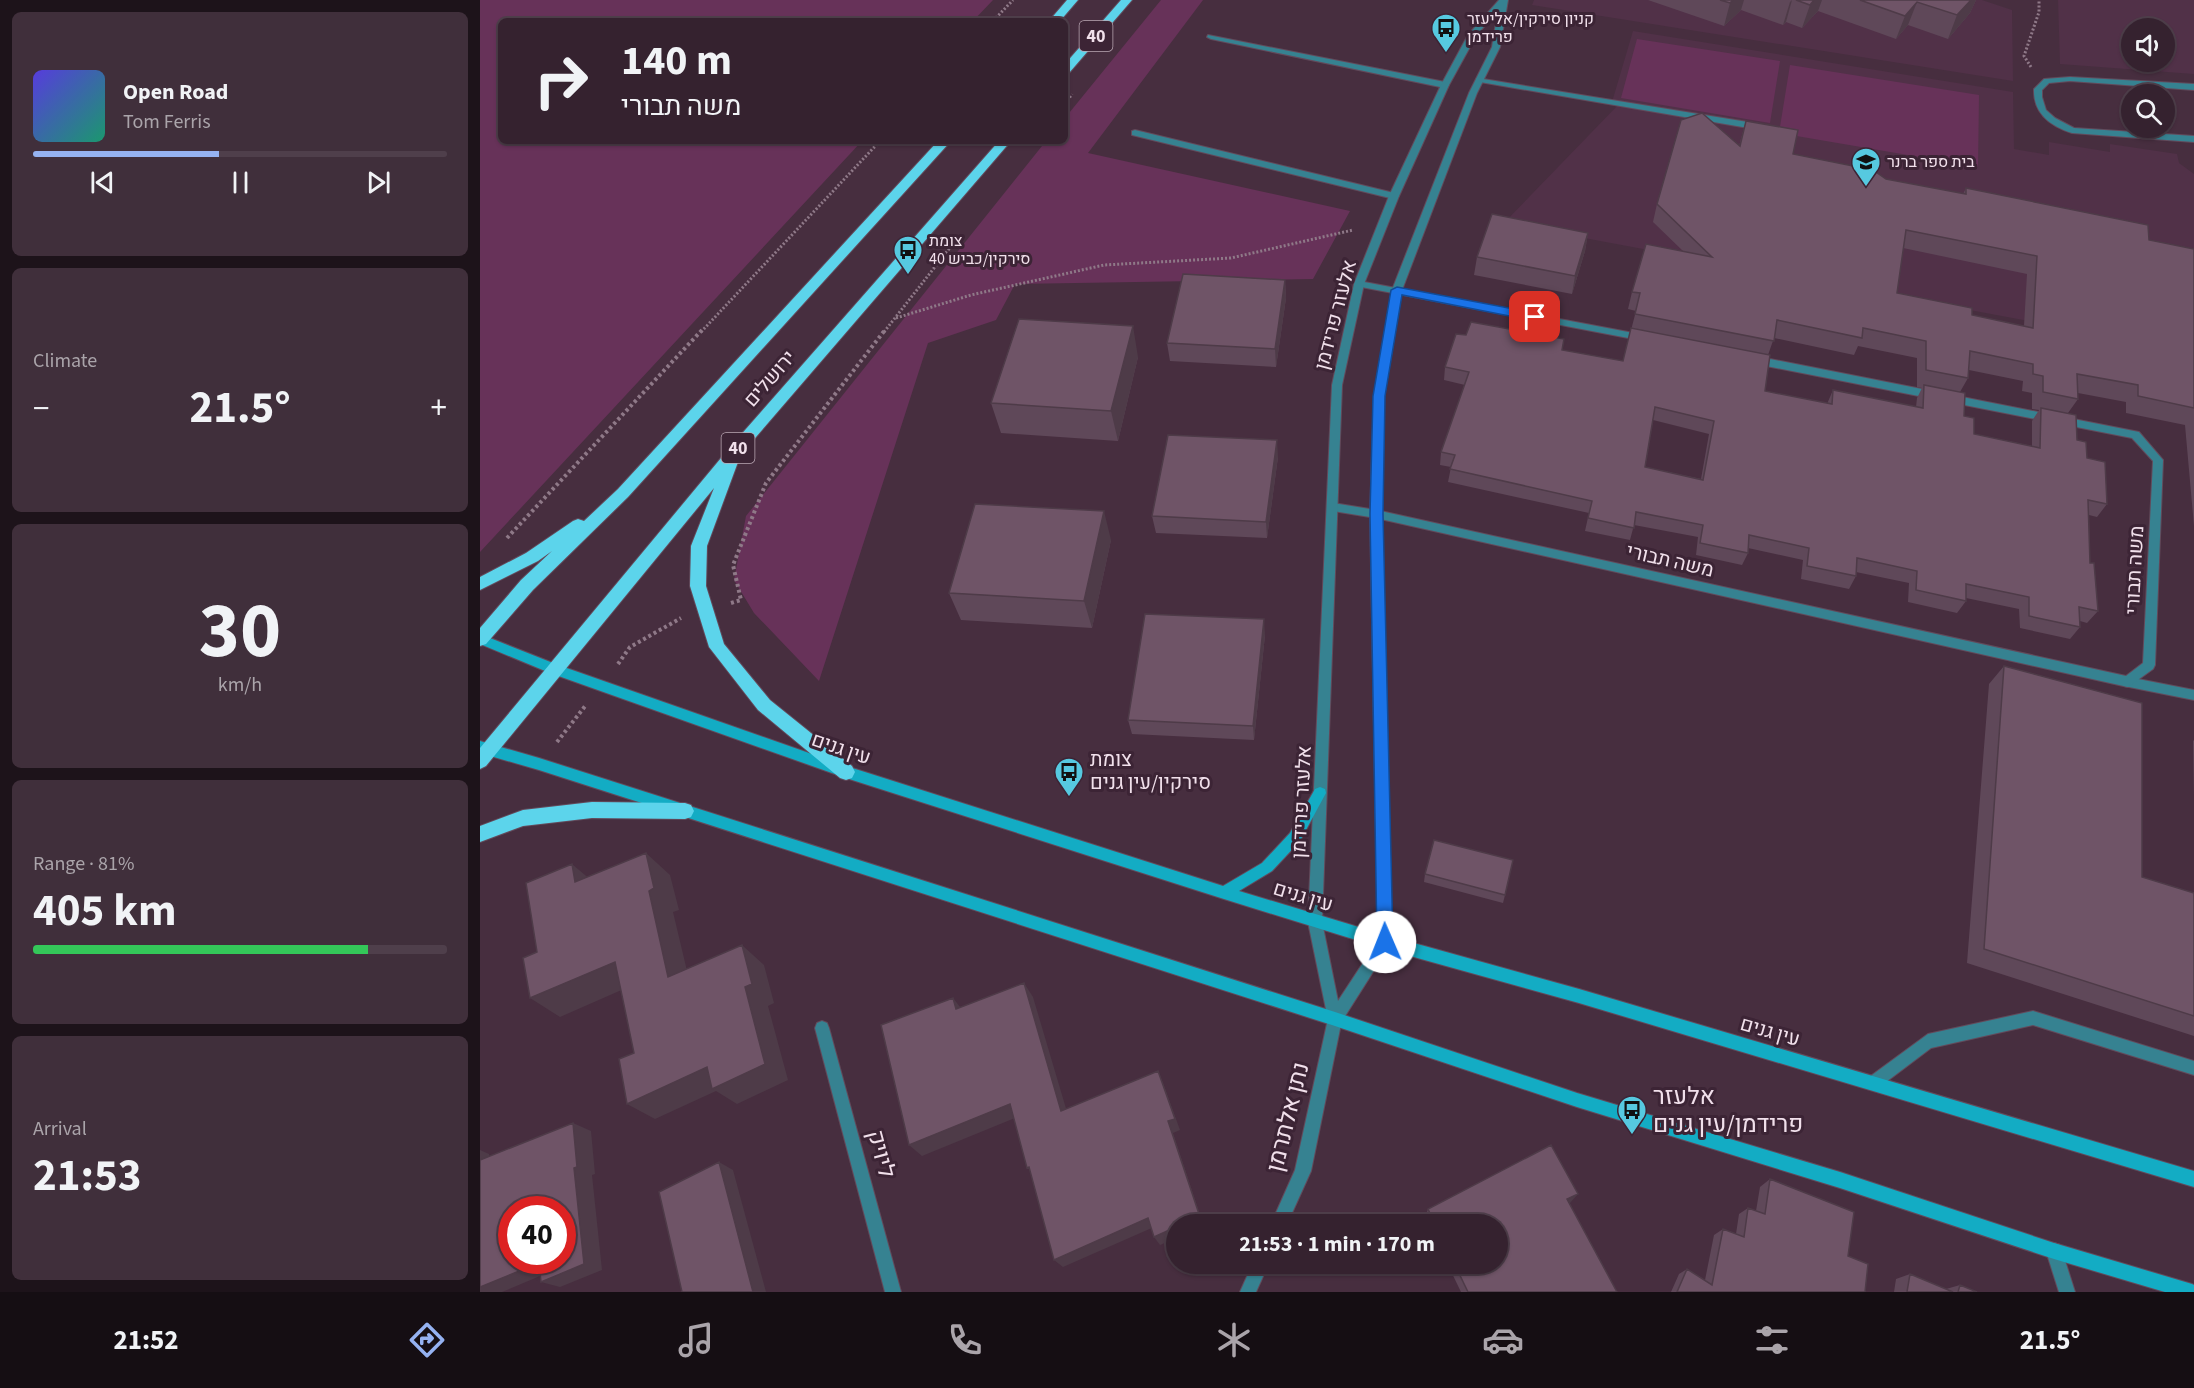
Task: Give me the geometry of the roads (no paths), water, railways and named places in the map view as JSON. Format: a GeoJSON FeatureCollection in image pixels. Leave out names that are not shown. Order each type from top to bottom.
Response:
{"type":"FeatureCollection","features":[{"type":"Feature","properties":{"kind":"highway","name":"40"},"geometry":{"type":"LineString","coordinates":[[1057,18],[1073,0]]}},
{"type":"Feature","properties":{"kind":"highway","name":"40"},"geometry":{"type":"LineString","coordinates":[[1068,68],[1127,0]]}},
{"type":"Feature","properties":{"kind":"highway","name":"ירושלים"},"geometry":{"type":"LineString","coordinates":[[480,639],[528,585],[623,493],[942,144]]}},
{"type":"Feature","properties":{"kind":"highway","name":"ירושלים"},"geometry":{"type":"LineString","coordinates":[[483,753],[736,450],[1002,144]]}},
{"type":"Feature","properties":{"kind":"highway"},"geometry":{"type":"LineString","coordinates":[[736,450],[699,546],[698,586],[717,647],[764,705],[846,772]]}},
{"type":"Feature","properties":{"kind":"highway"},"geometry":{"type":"LineString","coordinates":[[480,584],[532,557],[623,493]]}},
{"type":"Feature","properties":{"kind":"highway"},"geometry":{"type":"LineString","coordinates":[[480,834],[523,818],[592,810],[685,811]]}},
{"type":"Feature","properties":{"kind":"main road","name":"עין גנים"},"geometry":{"type":"LineString","coordinates":[[480,639],[554,669],[846,772],[1315,922],[1579,996],[2194,1179]]}},
{"type":"Feature","properties":{"kind":"main road"},"geometry":{"type":"LineString","coordinates":[[483,753],[539,764],[1335,1019],[1576,1100],[1840,1180],[2054,1251],[2192,1292]]}},
{"type":"Feature","properties":{"kind":"main road"},"geometry":{"type":"LineString","coordinates":[[1224,893],[1267,867],[1295,837],[1320,793]]}},
{"type":"Feature","properties":{"kind":"street","name":"אלעזר פרידמן"},"geometry":{"type":"LineString","coordinates":[[1385,942],[1377,514],[1379,396],[1397,290],[1480,80],[1496,47],[1503,0]]}},
{"type":"Feature","properties":{"kind":"street","name":"אלעזר פרידמן"},"geometry":{"type":"LineString","coordinates":[[1335,1019],[1315,922],[1337,385],[1359,284],[1394,196],[1445,85],[1472,35],[1503,0]]}},
{"type":"Feature","properties":{"kind":"street"},"geometry":{"type":"LineString","coordinates":[[1211,37],[1445,85]]}},
{"type":"Feature","properties":{"kind":"street"},"geometry":{"type":"LineString","coordinates":[[2194,87],[2070,79],[2047,81],[2038,89],[2037,100],[2043,113],[2055,123],[2072,130],[2194,139]]}},
{"type":"Feature","properties":{"kind":"street"},"geometry":{"type":"LineString","coordinates":[[1480,80],[1765,128]]}},
{"type":"Feature","properties":{"kind":"street"},"geometry":{"type":"LineString","coordinates":[[1135,133],[1394,196]]}},
{"type":"Feature","properties":{"kind":"street"},"geometry":{"type":"LineString","coordinates":[[1359,284],[1661,342]]}},
{"type":"Feature","properties":{"kind":"street","name":"משה תבורי"},"geometry":{"type":"LineString","coordinates":[[1333,507],[1377,514],[2128,682],[2149,665],[2158,460],[2135,435],[1742,357]]}},
{"type":"Feature","properties":{"kind":"street"},"geometry":{"type":"LineString","coordinates":[[2128,682],[2194,695]]}},
{"type":"Feature","properties":{"kind":"street"},"geometry":{"type":"LineString","coordinates":[[1335,1019],[1385,942]]}},
{"type":"Feature","properties":{"kind":"street"},"geometry":{"type":"LineString","coordinates":[[1873,1083],[1928,1041],[2033,1018],[2194,1068]]}},
{"type":"Feature","properties":{"kind":"street","name":"נתן אלתרמן"},"geometry":{"type":"LineString","coordinates":[[1284,1214],[1303,1171],[1335,1019]]}},
{"type":"Feature","properties":{"kind":"street","name":"ליויק"},"geometry":{"type":"LineString","coordinates":[[822,1028],[893,1292]]}},
{"type":"Feature","properties":{"kind":"street"},"geometry":{"type":"LineString","coordinates":[[2054,1251],[2067,1292]]}},
{"type":"Feature","properties":{"kind":"street"},"geometry":{"type":"LineString","coordinates":[[1248,1292],[1256,1274]]}},
{"type":"Feature","properties":{"kind":"place","name":"קניון סירקין/אליעזר פרידמן"},"geometry":{"type":"Point","coordinates":[1446,54]}},
{"type":"Feature","properties":{"kind":"place","name":"בית ספר ברנר"},"geometry":{"type":"Point","coordinates":[1866,188]}},
{"type":"Feature","properties":{"kind":"place","name":"צומת סירקין/כביש 40"},"geometry":{"type":"Point","coordinates":[908,276]}},
{"type":"Feature","properties":{"kind":"place","name":"צומת סירקין/עין גנים"},"geometry":{"type":"Point","coordinates":[1069,798]}},
{"type":"Feature","properties":{"kind":"place","name":"אלעזר פרידמן/עין גנים"},"geometry":{"type":"Point","coordinates":[1632,1136]}}]}
